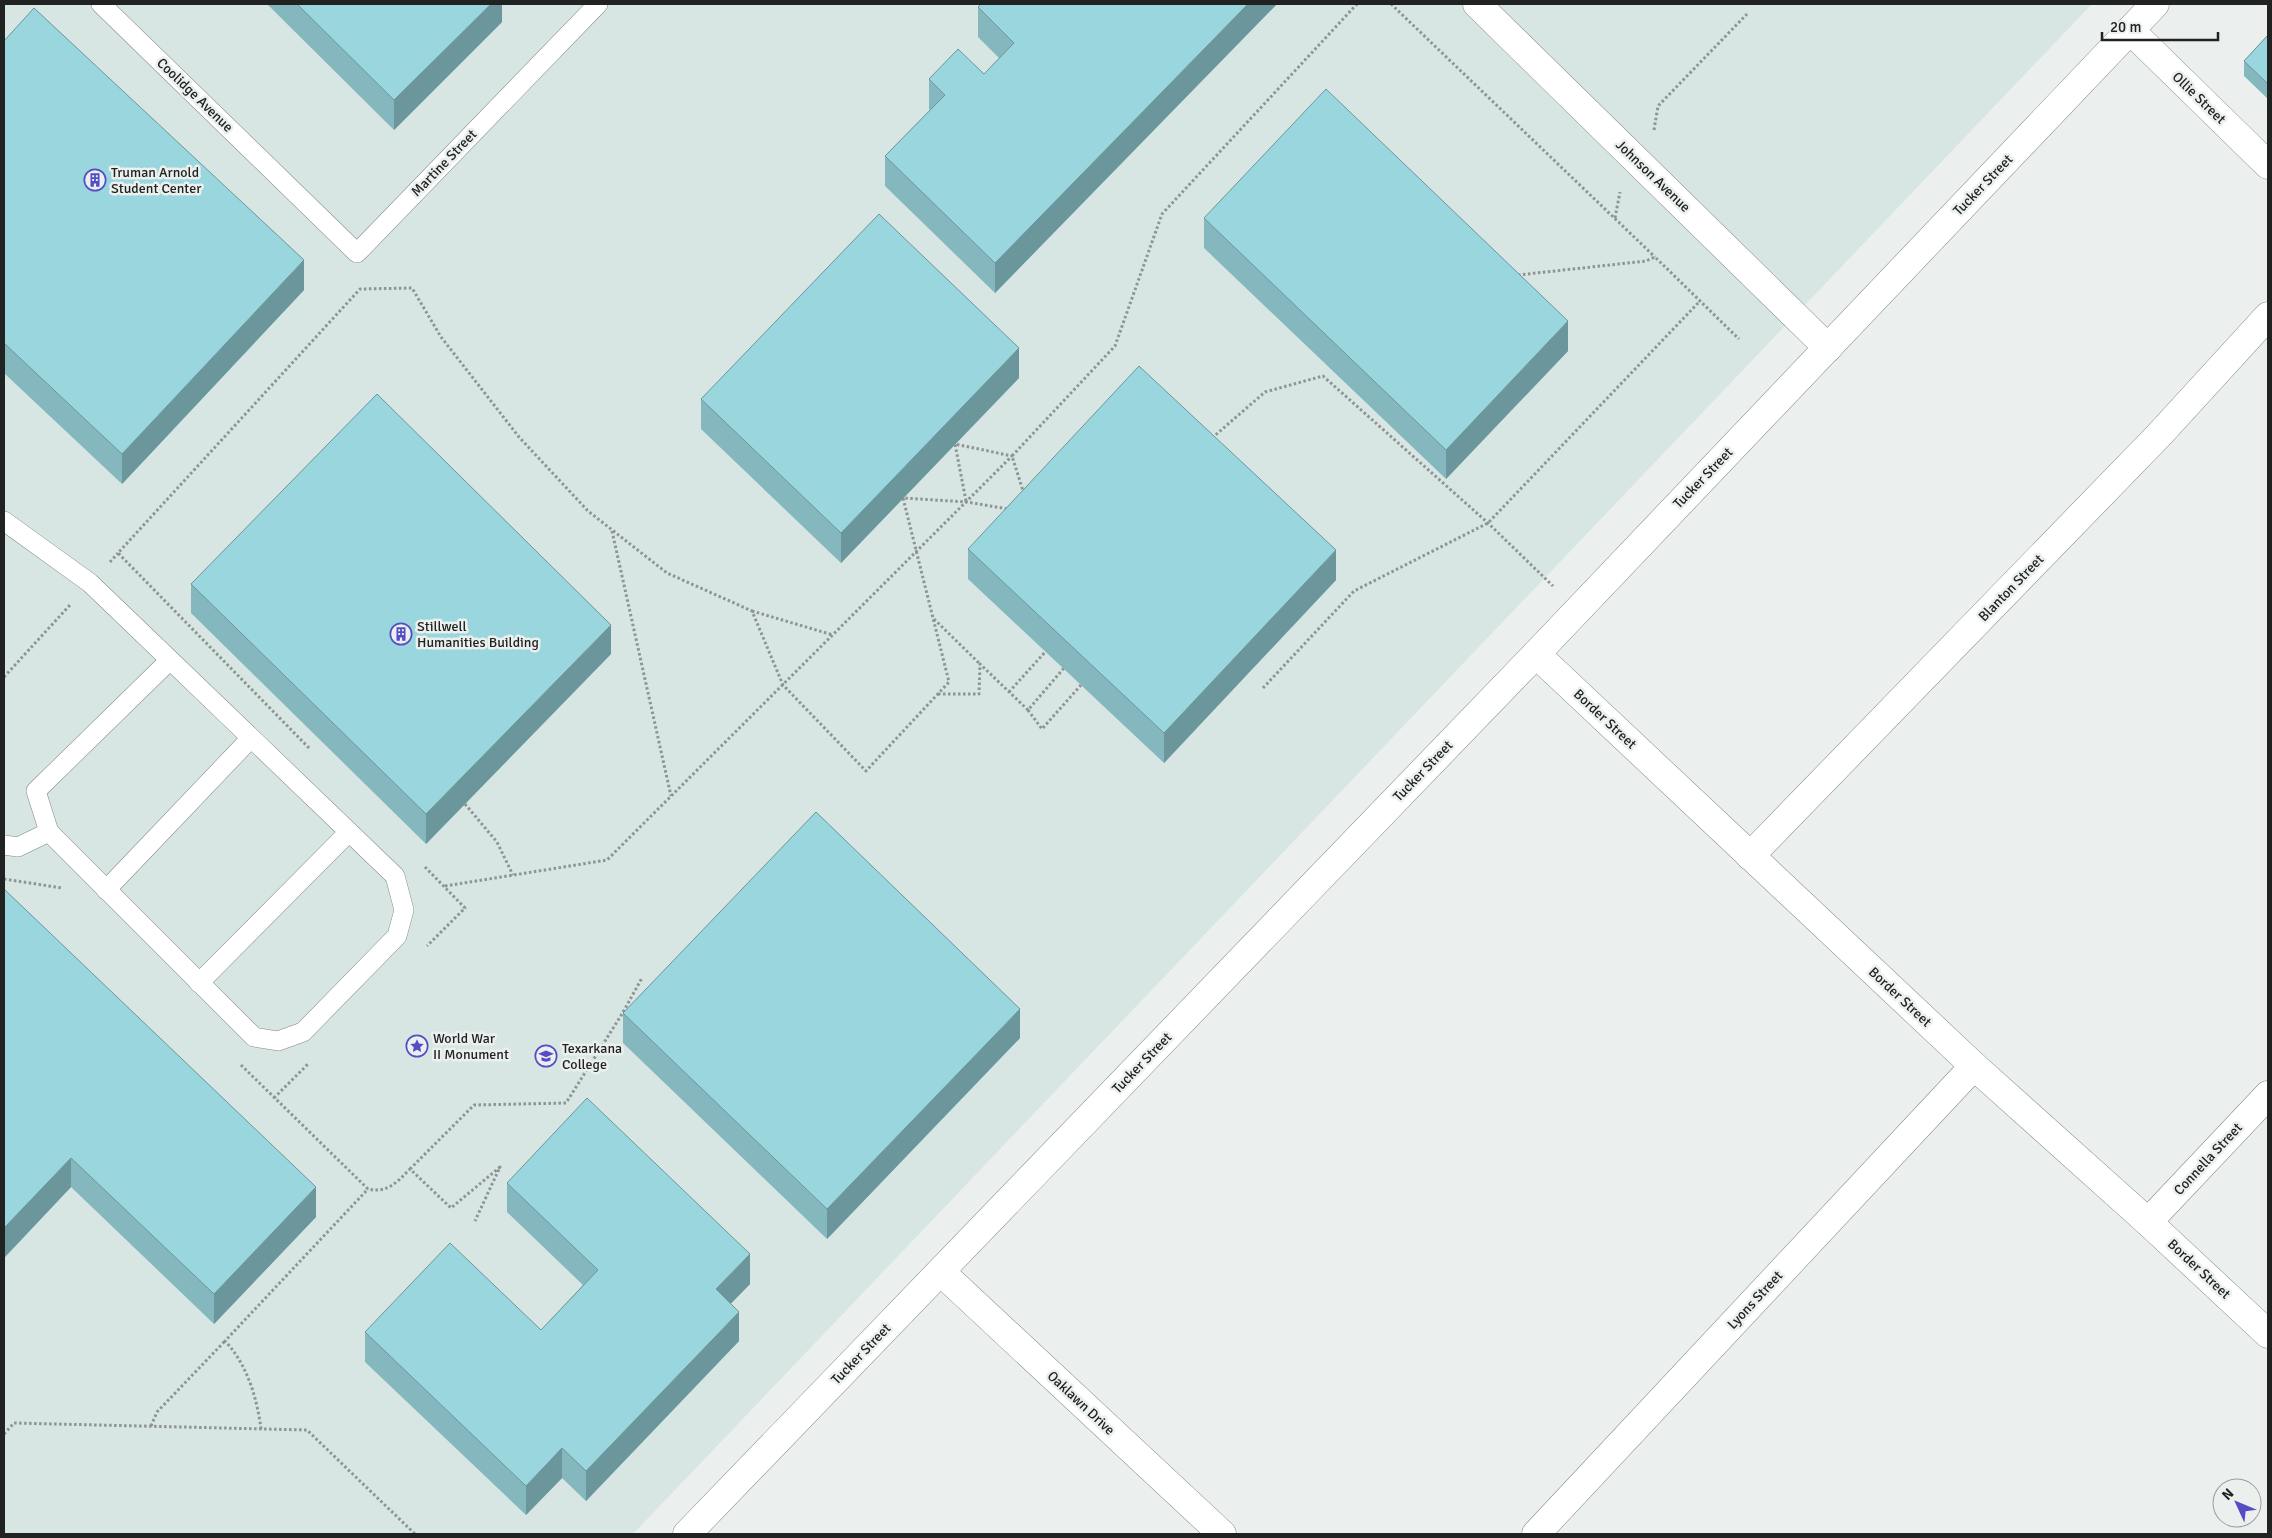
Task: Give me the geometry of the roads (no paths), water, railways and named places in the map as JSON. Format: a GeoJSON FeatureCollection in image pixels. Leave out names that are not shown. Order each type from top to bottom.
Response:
{"type":"FeatureCollection","features":[{"type":"Feature","properties":{"kind":"street","name":"Johnson Avenue"},"geometry":{"type":"LineString","coordinates":[[1477,4],[1828,348]]}},
{"type":"Feature","properties":{"kind":"street","name":"Tucker Street"},"geometry":{"type":"LineString","coordinates":[[687,1534],[1536,654],[2155,4]]}},
{"type":"Feature","properties":{"kind":"street","name":"Ollie Street"},"geometry":{"type":"LineString","coordinates":[[2130,30],[2268,166]]}},
{"type":"Feature","properties":{"kind":"street","name":"Blanton Street"},"geometry":{"type":"LineString","coordinates":[[1750,856],[2160,434],[2268,316]]}},
{"type":"Feature","properties":{"kind":"street","name":"Border Street"},"geometry":{"type":"LineString","coordinates":[[1536,654],[1974,1066],[2148,1222],[2268,1334]]}},
{"type":"Feature","properties":{"kind":"street","name":"Lyons Street"},"geometry":{"type":"LineString","coordinates":[[1536,1534],[1974,1066]]}},
{"type":"Feature","properties":{"kind":"street","name":"Connella Street"},"geometry":{"type":"LineString","coordinates":[[2148,1222],[2268,1095]]}},
{"type":"Feature","properties":{"kind":"street","name":"Oaklawn Drive"},"geometry":{"type":"LineString","coordinates":[[941,1272],[1222,1534]]}},
{"type":"Feature","properties":{"kind":"lane","name":"Coolidge Avenue"},"geometry":{"type":"LineString","coordinates":[[101,4],[289,185]]}},
{"type":"Feature","properties":{"kind":"lane","name":"Martine Street"},"geometry":{"type":"LineString","coordinates":[[289,185],[357,253],[598,4]]}},
{"type":"Feature","properties":{"kind":"lane"},"geometry":{"type":"LineString","coordinates":[[7,529],[90,583],[395,876],[404,910],[397,936],[303,1032],[278,1041],[254,1037],[49,832],[36,791],[170,660]]}},
{"type":"Feature","properties":{"kind":"lane"},"geometry":{"type":"LineString","coordinates":[[106,890],[251,738]]}},
{"type":"Feature","properties":{"kind":"lane"},"geometry":{"type":"LineString","coordinates":[[4,845],[18,847],[49,832]]}},
{"type":"Feature","properties":{"kind":"lane"},"geometry":{"type":"LineString","coordinates":[[199,983],[349,832]]}},
{"type":"Feature","properties":{"kind":"place","name":"Truman Arnold Student Center"},"geometry":{"type":"Point","coordinates":[95,180]}},
{"type":"Feature","properties":{"kind":"place","name":"Stillwell Humanities Building"},"geometry":{"type":"Point","coordinates":[401,634]}},
{"type":"Feature","properties":{"kind":"place","name":"World War II Monument"},"geometry":{"type":"Point","coordinates":[417,1046]}},
{"type":"Feature","properties":{"kind":"place","name":"Texarkana College"},"geometry":{"type":"Point","coordinates":[546,1056]}}]}
